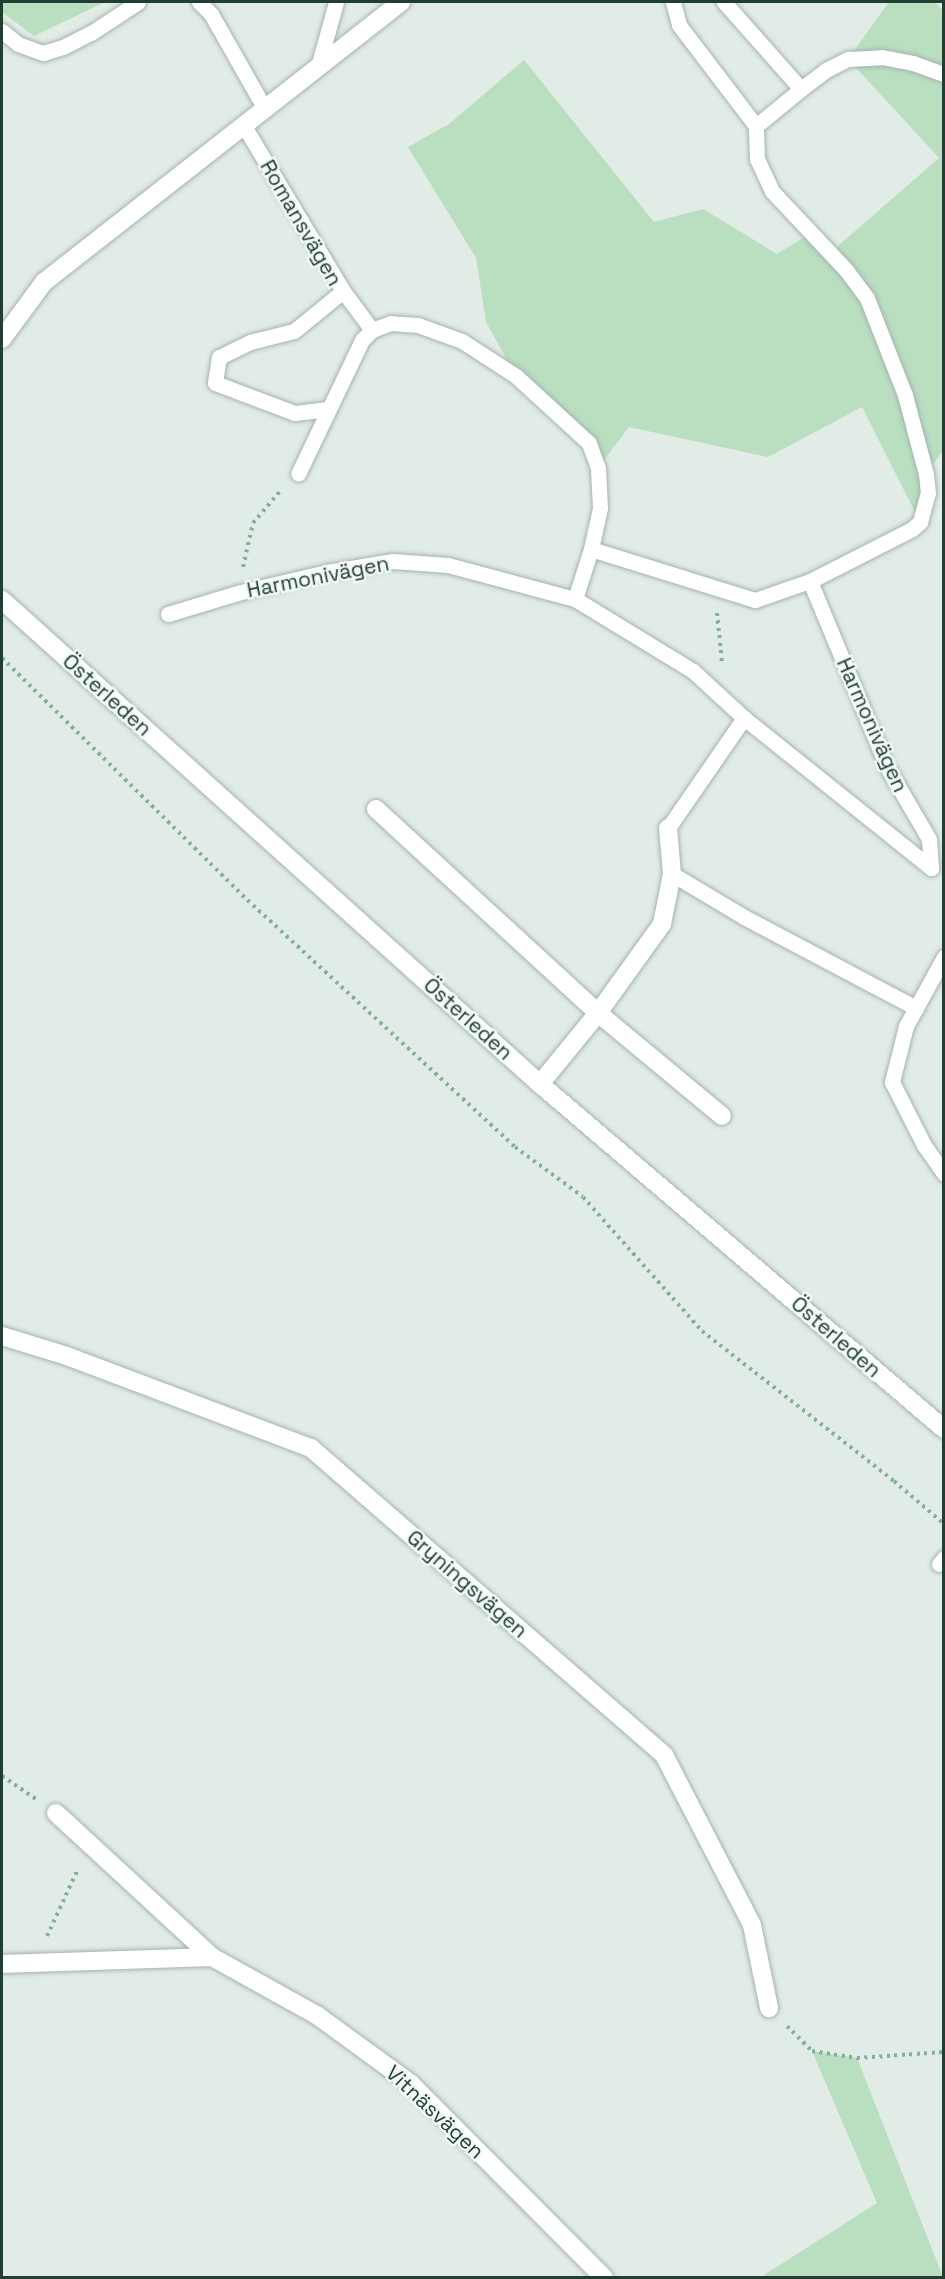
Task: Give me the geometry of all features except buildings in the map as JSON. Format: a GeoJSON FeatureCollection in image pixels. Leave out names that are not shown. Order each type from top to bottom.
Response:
{"type":"FeatureCollection","features":[{"type":"Feature","properties":{"kind":"street"},"geometry":{"type":"LineString","coordinates":[[2,339],[45,282],[401,2]]}},
{"type":"Feature","properties":{"kind":"street","name":"Österleden"},"geometry":{"type":"LineString","coordinates":[[2,600],[540,1084],[944,1429]]}},
{"type":"Feature","properties":{"kind":"street"},"geometry":{"type":"LineString","coordinates":[[376,809],[598,1013],[722,1116]]}},
{"type":"Feature","properties":{"kind":"street"},"geometry":{"type":"LineString","coordinates":[[540,1084],[598,1013],[662,924],[672,874],[668,828]]}},
{"type":"Feature","properties":{"kind":"street","name":"Gryningsvägen"},"geometry":{"type":"LineString","coordinates":[[2,1336],[68,1356],[311,1448],[664,1755],[752,1925],[769,2008]]}},
{"type":"Feature","properties":{"kind":"street","name":"Vitnäsvägen"},"geometry":{"type":"LineString","coordinates":[[56,1813],[212,1957],[318,2016],[410,2082],[604,2277]]}},
{"type":"Feature","properties":{"kind":"street"},"geometry":{"type":"LineString","coordinates":[[2,1964],[212,1957]]}},
{"type":"Feature","properties":{"kind":"lane"},"geometry":{"type":"LineString","coordinates":[[2,31],[18,44],[43,53],[63,47],[91,33],[138,2]]}},
{"type":"Feature","properties":{"kind":"lane"},"geometry":{"type":"LineString","coordinates":[[199,2],[211,14],[265,110]]}},
{"type":"Feature","properties":{"kind":"lane"},"geometry":{"type":"LineString","coordinates":[[318,68],[336,2]]}},
{"type":"Feature","properties":{"kind":"lane"},"geometry":{"type":"LineString","coordinates":[[591,549],[755,600],[810,581],[912,529],[920,522],[928,493],[926,474],[905,395],[867,298],[847,271],[772,191],[757,159],[756,126],[679,25],[673,2]]}},
{"type":"Feature","properties":{"kind":"lane"},"geometry":{"type":"LineString","coordinates":[[724,2],[801,89]]}},
{"type":"Feature","properties":{"kind":"lane"},"geometry":{"type":"LineString","coordinates":[[756,126],[826,70],[848,59],[882,57],[913,63],[944,74]]}},
{"type":"Feature","properties":{"kind":"lane","name":"Romansvägen"},"geometry":{"type":"LineString","coordinates":[[244,126],[343,291],[294,331],[250,342],[219,357],[215,383],[296,413],[328,409]]}},
{"type":"Feature","properties":{"kind":"lane"},"geometry":{"type":"LineString","coordinates":[[343,291],[372,330]]}},
{"type":"Feature","properties":{"kind":"lane"},"geometry":{"type":"LineString","coordinates":[[298,474],[362,340],[372,330],[391,323],[418,325],[462,341],[516,376],[589,443],[598,468],[600,508],[591,549],[575,599]]}},
{"type":"Feature","properties":{"kind":"lane","name":"Harmonivägen"},"geometry":{"type":"LineString","coordinates":[[168,614],[241,592],[327,572],[393,561],[448,565],[575,599],[693,671],[744,718],[938,872]]}},
{"type":"Feature","properties":{"kind":"lane","name":"Harmonivägen"},"geometry":{"type":"LineString","coordinates":[[810,581],[887,767],[929,839],[938,872]]}},
{"type":"Feature","properties":{"kind":"lane"},"geometry":{"type":"LineString","coordinates":[[668,828],[744,718]]}},
{"type":"Feature","properties":{"kind":"lane"},"geometry":{"type":"LineString","coordinates":[[672,874],[744,916],[916,1008]]}},
{"type":"Feature","properties":{"kind":"lane"},"geometry":{"type":"LineString","coordinates":[[944,957],[906,1026],[892,1082],[924,1145],[944,1174]]}},
{"type":"Feature","properties":{"kind":"path"},"geometry":{"type":"LineString","coordinates":[[241,592],[244,557],[253,523],[272,498],[298,474]]}},
{"type":"Feature","properties":{"kind":"path"},"geometry":{"type":"LineString","coordinates":[[714,587],[727,702]]}},
{"type":"Feature","properties":{"kind":"path"},"geometry":{"type":"LineString","coordinates":[[2,658],[242,895],[515,1147],[583,1197],[702,1331],[894,1481],[944,1524]]}},
{"type":"Feature","properties":{"kind":"path"},"geometry":{"type":"LineString","coordinates":[[2,1776],[56,1813]]}},
{"type":"Feature","properties":{"kind":"path"},"geometry":{"type":"LineString","coordinates":[[35,1963],[89,1844]]}},
{"type":"Feature","properties":{"kind":"path"},"geometry":{"type":"LineString","coordinates":[[769,2008],[812,2051],[857,2058],[944,2052]]}},
{"type":"Feature","properties":{"kind":"green space"},"geometry":{"type":"Polygon","coordinates":[[[2,2],[105,2],[34,36],[2,12],[2,2]]]}},
{"type":"Feature","properties":{"kind":"green space"},"geometry":{"type":"Polygon","coordinates":[[[889,2],[935,2],[944,12],[944,449],[926,474],[920,522],[862,407],[768,457],[629,427],[598,468],[589,443],[516,376],[486,322],[476,258],[408,147],[449,124],[524,60],[654,222],[703,209],[777,254],[811,233],[830,253],[939,158],[848,59],[889,2]]]}},
{"type":"Feature","properties":{"kind":"green space"},"geometry":{"type":"Polygon","coordinates":[[[812,2051],[857,2058],[943,2277],[761,2277],[877,2203],[812,2051]]]}}]}
